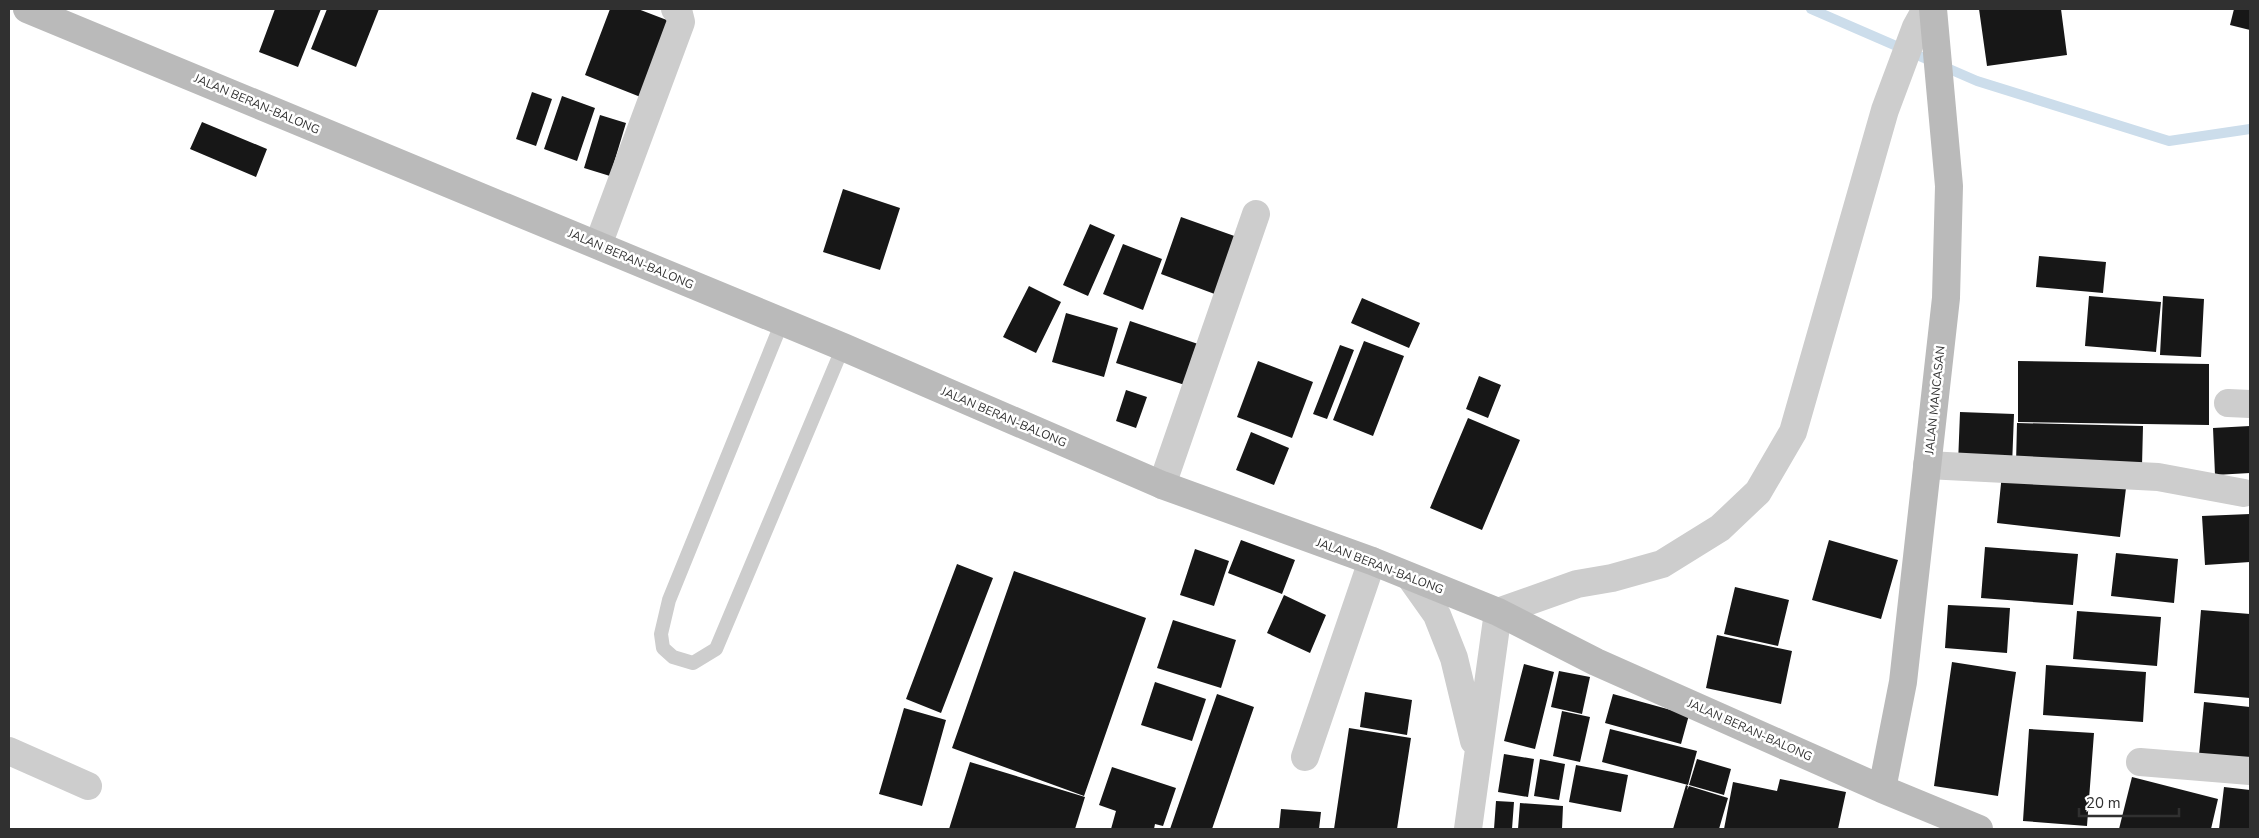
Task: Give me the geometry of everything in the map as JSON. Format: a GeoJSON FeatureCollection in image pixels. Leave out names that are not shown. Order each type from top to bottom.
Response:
{"type":"FeatureCollection","features":[{"type":"Feature","properties":{"kind":"main road","name":"JALAN BERAN-BALONG"},"geometry":{"type":"LineString","coordinates":[[27,9],[842,347],[1162,485],[1372,561],[1498,612],[1596,662],[1882,789],[1979,829]]}},
{"type":"Feature","properties":{"kind":"main road","name":"JALAN MANCASAN"},"geometry":{"type":"LineString","coordinates":[[1882,789],[1903,682],[1946,298],[1949,196],[1933,9]]}},
{"type":"Feature","properties":{"kind":"street"},"geometry":{"type":"LineString","coordinates":[[598,246],[681,22],[678,10],[676,9]]}},
{"type":"Feature","properties":{"kind":"street"},"geometry":{"type":"LineString","coordinates":[[1468,829],[1498,612],[1577,584],[1612,578],[1662,564],[1720,528],[1758,492],[1793,432],[1885,110],[1916,27],[1926,9]]}},
{"type":"Feature","properties":{"kind":"street"},"geometry":{"type":"LineString","coordinates":[[1162,485],[1256,214]]}},
{"type":"Feature","properties":{"kind":"street"},"geometry":{"type":"LineString","coordinates":[[1927,465],[2158,477],[2244,492]]}},
{"type":"Feature","properties":{"kind":"street"},"geometry":{"type":"LineString","coordinates":[[1306,757],[1372,561]]}},
{"type":"Feature","properties":{"kind":"street"},"geometry":{"type":"LineString","coordinates":[[1410,577],[1437,615],[1454,658],[1478,754]]}},
{"type":"Feature","properties":{"kind":"street"},"geometry":{"type":"LineString","coordinates":[[9,751],[88,786]]}},
{"type":"Feature","properties":{"kind":"street"},"geometry":{"type":"LineString","coordinates":[[2140,762],[2250,771]]}},
{"type":"Feature","properties":{"kind":"lane"},"geometry":{"type":"LineString","coordinates":[[782,322],[669,600],[661,634],[663,648],[673,657],[693,663],[716,649],[842,347]]}},
{"type":"Feature","properties":{"kind":"building"},"geometry":{"type":"Polygon","coordinates":[[[275,9],[321,9],[298,67],[259,52],[275,9]]]}},
{"type":"Feature","properties":{"kind":"building"},"geometry":{"type":"Polygon","coordinates":[[[327,9],[379,9],[356,67],[311,49],[327,9]]]}},
{"type":"Feature","properties":{"kind":"building"},"geometry":{"type":"Polygon","coordinates":[[[610,9],[638,9],[672,22],[643,98],[585,75],[610,9]]]}},
{"type":"Feature","properties":{"kind":"building"},"geometry":{"type":"Polygon","coordinates":[[[1979,9],[2061,9],[2067,55],[1987,66],[1979,9]]]}},
{"type":"Feature","properties":{"kind":"building"},"geometry":{"type":"Polygon","coordinates":[[[2234,9],[2250,9],[2250,30],[2230,25],[2234,9]]]}},
{"type":"Feature","properties":{"kind":"building"},"geometry":{"type":"Polygon","coordinates":[[[532,92],[552,99],[536,146],[516,139],[532,92]]]}},
{"type":"Feature","properties":{"kind":"building"},"geometry":{"type":"Polygon","coordinates":[[[562,96],[595,108],[577,161],[544,149],[562,96]]]}},
{"type":"Feature","properties":{"kind":"building"},"geometry":{"type":"Polygon","coordinates":[[[600,115],[626,123],[610,176],[584,168],[600,115]]]}},
{"type":"Feature","properties":{"kind":"building"},"geometry":{"type":"Polygon","coordinates":[[[202,122],[267,149],[256,177],[190,149],[202,122]]]}},
{"type":"Feature","properties":{"kind":"building"},"geometry":{"type":"Polygon","coordinates":[[[843,189],[900,208],[880,270],[823,252],[843,189]]]}},
{"type":"Feature","properties":{"kind":"building"},"geometry":{"type":"Polygon","coordinates":[[[1181,217],[1240,238],[1220,296],[1161,274],[1181,217]]]}},
{"type":"Feature","properties":{"kind":"building"},"geometry":{"type":"Polygon","coordinates":[[[1090,224],[1115,235],[1088,296],[1063,285],[1090,224]]]}},
{"type":"Feature","properties":{"kind":"building"},"geometry":{"type":"Polygon","coordinates":[[[1123,244],[1162,259],[1143,310],[1103,294],[1123,244]]]}},
{"type":"Feature","properties":{"kind":"building"},"geometry":{"type":"Polygon","coordinates":[[[2039,256],[2106,262],[2103,293],[2036,287],[2039,256]]]}},
{"type":"Feature","properties":{"kind":"building"},"geometry":{"type":"Polygon","coordinates":[[[1029,286],[1061,302],[1036,353],[1003,337],[1029,286]]]}},
{"type":"Feature","properties":{"kind":"building"},"geometry":{"type":"Polygon","coordinates":[[[2089,296],[2161,302],[2156,352],[2085,346],[2089,296]]]}},
{"type":"Feature","properties":{"kind":"building"},"geometry":{"type":"Polygon","coordinates":[[[2163,296],[2204,299],[2201,357],[2160,355],[2163,296]]]}},
{"type":"Feature","properties":{"kind":"building"},"geometry":{"type":"Polygon","coordinates":[[[1362,298],[1420,323],[1409,348],[1351,323],[1362,298]]]}},
{"type":"Feature","properties":{"kind":"building"},"geometry":{"type":"Polygon","coordinates":[[[1066,313],[1118,328],[1104,377],[1052,362],[1066,313]]]}},
{"type":"Feature","properties":{"kind":"building"},"geometry":{"type":"Polygon","coordinates":[[[1130,321],[1201,345],[1188,386],[1116,363],[1130,321]]]}},
{"type":"Feature","properties":{"kind":"building"},"geometry":{"type":"Polygon","coordinates":[[[1364,341],[1404,356],[1373,436],[1333,420],[1364,341]]]}},
{"type":"Feature","properties":{"kind":"building"},"geometry":{"type":"Polygon","coordinates":[[[1340,345],[1354,350],[1327,419],[1313,414],[1340,345]]]}},
{"type":"Feature","properties":{"kind":"building"},"geometry":{"type":"Polygon","coordinates":[[[1258,361],[1313,382],[1292,438],[1237,417],[1258,361]]]}},
{"type":"Feature","properties":{"kind":"building"},"geometry":{"type":"Polygon","coordinates":[[[2018,361],[2209,364],[2209,425],[2018,422],[2018,361]]]}},
{"type":"Feature","properties":{"kind":"building"},"geometry":{"type":"Polygon","coordinates":[[[1479,376],[1501,385],[1488,418],[1466,409],[1479,376]]]}},
{"type":"Feature","properties":{"kind":"building"},"geometry":{"type":"Polygon","coordinates":[[[1126,390],[1147,397],[1136,428],[1116,421],[1126,390]]]}},
{"type":"Feature","properties":{"kind":"building"},"geometry":{"type":"Polygon","coordinates":[[[1960,412],[2014,414],[2012,466],[1958,464],[1960,412]]]}},
{"type":"Feature","properties":{"kind":"building"},"geometry":{"type":"Polygon","coordinates":[[[1468,418],[1520,440],[1482,530],[1430,508],[1468,418]]]}},
{"type":"Feature","properties":{"kind":"building"},"geometry":{"type":"Polygon","coordinates":[[[2017,423],[2143,426],[2142,466],[2016,464],[2017,423]]]}},
{"type":"Feature","properties":{"kind":"building"},"geometry":{"type":"Polygon","coordinates":[[[2250,426],[2250,473],[2215,475],[2213,428],[2250,426]]]}},
{"type":"Feature","properties":{"kind":"building"},"geometry":{"type":"Polygon","coordinates":[[[1251,432],[1289,448],[1274,485],[1236,470],[1251,432]]]}},
{"type":"Feature","properties":{"kind":"building"},"geometry":{"type":"Polygon","coordinates":[[[2002,474],[2126,488],[2120,537],[1997,523],[2002,474]]]}},
{"type":"Feature","properties":{"kind":"building"},"geometry":{"type":"Polygon","coordinates":[[[2250,514],[2250,562],[2205,565],[2202,516],[2250,514]]]}},
{"type":"Feature","properties":{"kind":"building"},"geometry":{"type":"Polygon","coordinates":[[[1241,540],[1295,560],[1282,594],[1228,573],[1241,540]]]}},
{"type":"Feature","properties":{"kind":"building"},"geometry":{"type":"Polygon","coordinates":[[[1829,540],[1898,560],[1881,619],[1812,600],[1829,540]]]}},
{"type":"Feature","properties":{"kind":"building"},"geometry":{"type":"Polygon","coordinates":[[[1985,547],[2078,554],[2073,605],[1981,598],[1985,547]]]}},
{"type":"Feature","properties":{"kind":"building"},"geometry":{"type":"Polygon","coordinates":[[[1195,549],[1229,561],[1214,606],[1180,595],[1195,549]]]}},
{"type":"Feature","properties":{"kind":"building"},"geometry":{"type":"Polygon","coordinates":[[[2116,553],[2178,559],[2174,603],[2111,596],[2116,553]]]}},
{"type":"Feature","properties":{"kind":"building"},"geometry":{"type":"Polygon","coordinates":[[[957,564],[993,578],[941,713],[906,699],[957,564]]]}},
{"type":"Feature","properties":{"kind":"building"},"geometry":{"type":"Polygon","coordinates":[[[1014,571],[1146,618],[1084,796],[952,748],[1014,571]]]}},
{"type":"Feature","properties":{"kind":"building"},"geometry":{"type":"Polygon","coordinates":[[[1735,587],[1789,600],[1778,646],[1724,634],[1735,587]]]}},
{"type":"Feature","properties":{"kind":"building"},"geometry":{"type":"Polygon","coordinates":[[[1284,595],[1326,615],[1310,653],[1267,633],[1284,595]]]}},
{"type":"Feature","properties":{"kind":"building"},"geometry":{"type":"Polygon","coordinates":[[[1948,605],[2010,608],[2007,653],[1945,648],[1948,605]]]}},
{"type":"Feature","properties":{"kind":"building"},"geometry":{"type":"Polygon","coordinates":[[[2201,610],[2250,614],[2250,698],[2194,693],[2201,610]]]}},
{"type":"Feature","properties":{"kind":"building"},"geometry":{"type":"Polygon","coordinates":[[[2077,611],[2161,617],[2157,666],[2073,659],[2077,611]]]}},
{"type":"Feature","properties":{"kind":"building"},"geometry":{"type":"Polygon","coordinates":[[[1173,620],[1236,640],[1221,688],[1157,668],[1173,620]]]}},
{"type":"Feature","properties":{"kind":"building"},"geometry":{"type":"Polygon","coordinates":[[[1717,635],[1792,651],[1781,704],[1706,688],[1717,635]]]}},
{"type":"Feature","properties":{"kind":"building"},"geometry":{"type":"Polygon","coordinates":[[[1952,662],[2016,672],[1998,796],[1934,786],[1952,662]]]}},
{"type":"Feature","properties":{"kind":"building"},"geometry":{"type":"Polygon","coordinates":[[[1524,664],[1554,672],[1535,749],[1504,741],[1524,664]]]}},
{"type":"Feature","properties":{"kind":"building"},"geometry":{"type":"Polygon","coordinates":[[[2046,665],[2146,672],[2143,722],[2043,715],[2046,665]]]}},
{"type":"Feature","properties":{"kind":"building"},"geometry":{"type":"Polygon","coordinates":[[[1559,671],[1590,677],[1582,714],[1551,707],[1559,671]]]}},
{"type":"Feature","properties":{"kind":"building"},"geometry":{"type":"Polygon","coordinates":[[[1155,682],[1206,699],[1192,741],[1141,725],[1155,682]]]}},
{"type":"Feature","properties":{"kind":"building"},"geometry":{"type":"Polygon","coordinates":[[[1365,692],[1412,700],[1407,735],[1360,727],[1365,692]]]}},
{"type":"Feature","properties":{"kind":"building"},"geometry":{"type":"Polygon","coordinates":[[[1217,694],[1254,707],[1212,829],[1170,829],[1217,694]]]}},
{"type":"Feature","properties":{"kind":"building"},"geometry":{"type":"Polygon","coordinates":[[[1613,694],[1689,715],[1681,744],[1605,723],[1613,694]]]}},
{"type":"Feature","properties":{"kind":"building"},"geometry":{"type":"Polygon","coordinates":[[[2204,702],[2250,707],[2250,760],[2199,755],[2204,702]]]}},
{"type":"Feature","properties":{"kind":"building"},"geometry":{"type":"Polygon","coordinates":[[[904,708],[946,720],[922,806],[879,794],[904,708]]]}},
{"type":"Feature","properties":{"kind":"building"},"geometry":{"type":"Polygon","coordinates":[[[1562,711],[1590,717],[1580,762],[1553,756],[1562,711]]]}},
{"type":"Feature","properties":{"kind":"building"},"geometry":{"type":"Polygon","coordinates":[[[1349,728],[1411,738],[1397,829],[1334,829],[1349,728]]]}},
{"type":"Feature","properties":{"kind":"building"},"geometry":{"type":"Polygon","coordinates":[[[1610,729],[1697,751],[1688,785],[1602,762],[1610,729]]]}},
{"type":"Feature","properties":{"kind":"building"},"geometry":{"type":"Polygon","coordinates":[[[2029,729],[2094,733],[2087,826],[2023,821],[2029,729]]]}},
{"type":"Feature","properties":{"kind":"building"},"geometry":{"type":"Polygon","coordinates":[[[1504,754],[1534,759],[1528,797],[1498,792],[1504,754]]]}},
{"type":"Feature","properties":{"kind":"building"},"geometry":{"type":"Polygon","coordinates":[[[1540,759],[1565,764],[1559,800],[1534,796],[1540,759]]]}},
{"type":"Feature","properties":{"kind":"building"},"geometry":{"type":"Polygon","coordinates":[[[1697,759],[1731,769],[1724,795],[1689,785],[1697,759]]]}},
{"type":"Feature","properties":{"kind":"building"},"geometry":{"type":"Polygon","coordinates":[[[970,762],[1085,797],[1075,829],[949,829],[970,762]]]}},
{"type":"Feature","properties":{"kind":"building"},"geometry":{"type":"Polygon","coordinates":[[[1576,765],[1628,775],[1621,812],[1569,802],[1576,765]]]}},
{"type":"Feature","properties":{"kind":"building"},"geometry":{"type":"Polygon","coordinates":[[[1112,767],[1176,788],[1163,826],[1155,824],[1154,829],[1111,829],[1116,811],[1099,805],[1112,767]]]}},
{"type":"Feature","properties":{"kind":"building"},"geometry":{"type":"Polygon","coordinates":[[[2132,777],[2218,799],[2211,829],[2119,829],[2132,777]]]}},
{"type":"Feature","properties":{"kind":"building"},"geometry":{"type":"Polygon","coordinates":[[[1780,779],[1846,792],[1838,829],[1724,829],[1733,782],[1777,791],[1780,779]]]}},
{"type":"Feature","properties":{"kind":"building"},"geometry":{"type":"Polygon","coordinates":[[[1686,785],[1688,786],[1687,790],[1689,786],[1728,798],[1719,829],[1673,829],[1686,785]]]}},
{"type":"Feature","properties":{"kind":"building"},"geometry":{"type":"Polygon","coordinates":[[[2224,787],[2250,790],[2250,829],[2219,829],[2224,787]]]}},
{"type":"Feature","properties":{"kind":"building"},"geometry":{"type":"Polygon","coordinates":[[[1496,801],[1514,802],[1512,829],[1494,829],[1496,801]]]}},
{"type":"Feature","properties":{"kind":"building"},"geometry":{"type":"Polygon","coordinates":[[[1520,803],[1563,806],[1562,829],[1518,829],[1520,803]]]}},
{"type":"Feature","properties":{"kind":"building"},"geometry":{"type":"Polygon","coordinates":[[[1281,809],[1321,812],[1319,829],[1279,829],[1281,809]]]}},
{"type":"Feature","properties":{"kind":"waterway"},"geometry":{"type":"LineString","coordinates":[[1811,9],[1977,81],[2169,141],[2250,129]]}}]}
